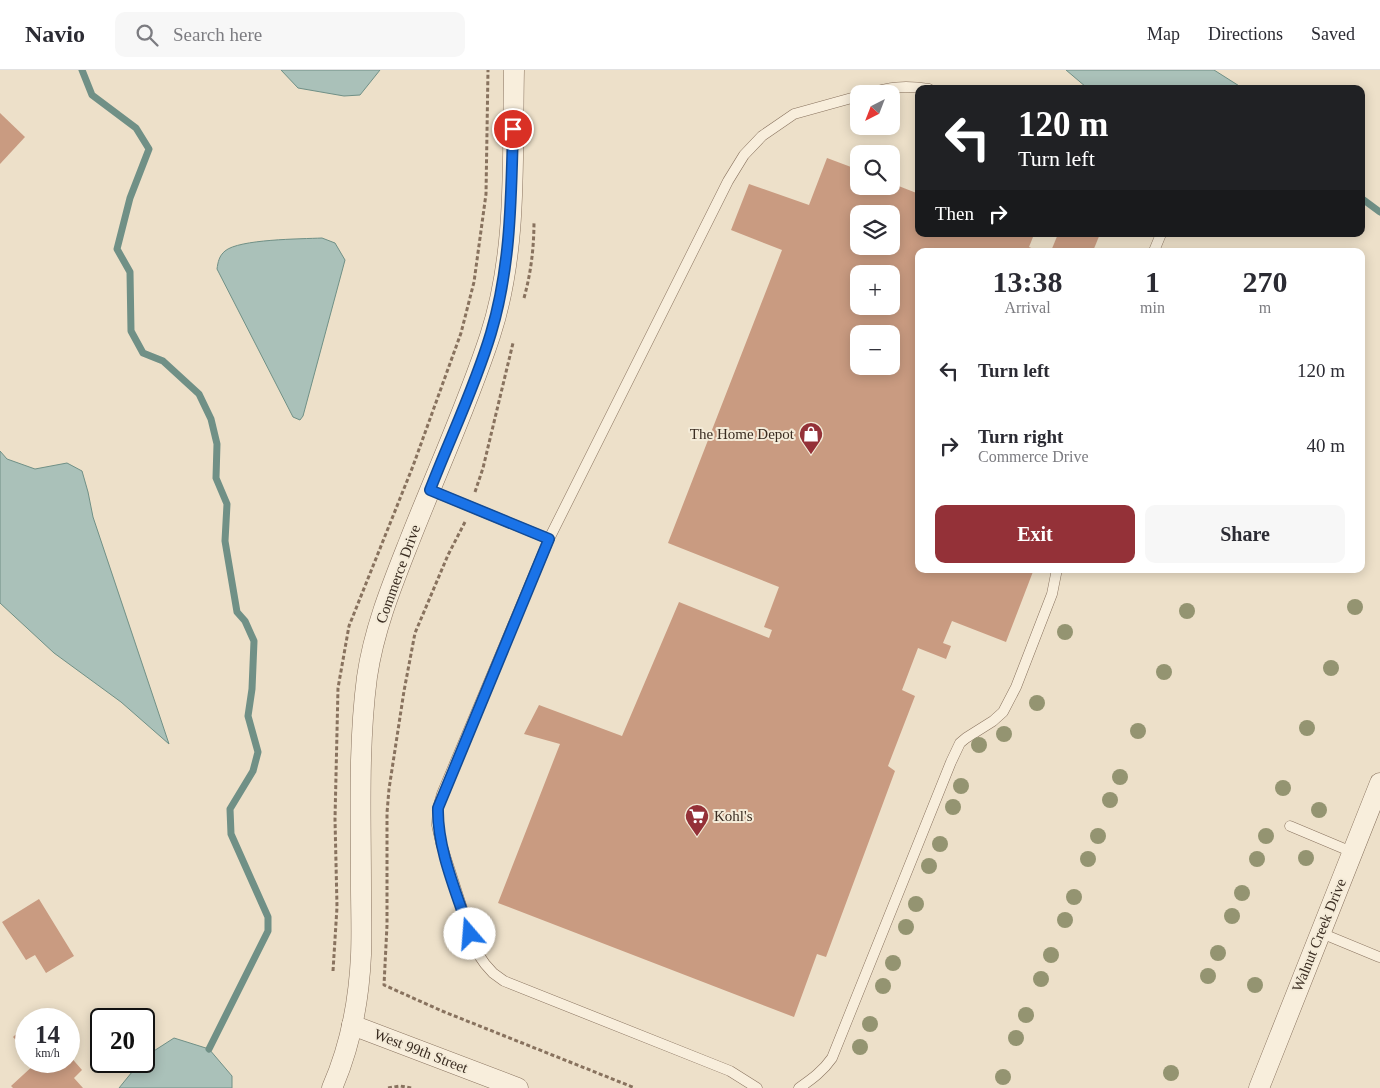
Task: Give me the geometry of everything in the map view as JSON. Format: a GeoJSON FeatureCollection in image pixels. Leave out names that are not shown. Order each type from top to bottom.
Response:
{"type":"FeatureCollection","features":[{"type":"Feature","properties":{"kind":"street","name":"Commerce Drive"},"geometry":{"type":"LineString","coordinates":[[332,1088],[340,1071],[352,1025],[361,956],[361,783],[367,676],[384,606],[491,333],[501,290],[508,246],[511,206],[514,70]]}},
{"type":"Feature","properties":{"kind":"street","name":"Walnut Creek Drive"},"geometry":{"type":"LineString","coordinates":[[1259,1088],[1380,783]]}},
{"type":"Feature","properties":{"kind":"street","name":"West 99th Street"},"geometry":{"type":"LineString","coordinates":[[352,1025],[518,1088]]}},
{"type":"Feature","properties":{"kind":"lane"},"geometry":{"type":"LineString","coordinates":[[900,87],[915,87]]}},
{"type":"Feature","properties":{"kind":"lane"},"geometry":{"type":"LineString","coordinates":[[757,1088],[730,1071],[504,981],[493,973],[476,951],[441,843],[437,825],[438,808],[549,539],[728,181],[744,155],[762,136],[794,114],[850,98]]}},
{"type":"Feature","properties":{"kind":"lane"},"geometry":{"type":"LineString","coordinates":[[430,490],[549,539]]}},
{"type":"Feature","properties":{"kind":"lane"},"geometry":{"type":"LineString","coordinates":[[799,1088],[818,1075],[832,1058],[955,752],[966,738],[993,721],[1003,712],[1016,687],[1052,594],[1056,573]]}},
{"type":"Feature","properties":{"kind":"lane"},"geometry":{"type":"LineString","coordinates":[[1290,826],[1352,852]]}},
{"type":"Feature","properties":{"kind":"lane"},"geometry":{"type":"LineString","coordinates":[[1321,933],[1380,958]]}},
{"type":"Feature","properties":{"kind":"path"},"geometry":{"type":"LineString","coordinates":[[524,301],[530,274],[534,219]]}},
{"type":"Feature","properties":{"kind":"path"},"geometry":{"type":"LineString","coordinates":[[514,336],[483,468],[462,528],[448,555],[415,633],[389,789],[387,813],[388,925],[384,985],[442,1011],[635,1088]]}},
{"type":"Feature","properties":{"kind":"path"},"geometry":{"type":"LineString","coordinates":[[388,1088],[400,1086],[412,1088]]}},
{"type":"Feature","properties":{"kind":"water"},"geometry":{"type":"Polygon","coordinates":[[[281,70],[380,70],[360,95],[344,96],[298,88],[281,70]]]}},
{"type":"Feature","properties":{"kind":"water"},"geometry":{"type":"Polygon","coordinates":[[[1066,70],[1214,70],[1238,85],[1084,85],[1066,70]]]}},
{"type":"Feature","properties":{"kind":"water"},"geometry":{"type":"Polygon","coordinates":[[[322,238],[335,243],[345,260],[303,416],[300,420],[293,417],[217,269],[221,255],[232,247],[271,240],[322,238]]]}},
{"type":"Feature","properties":{"kind":"water"},"geometry":{"type":"Polygon","coordinates":[[[0,451],[7,459],[35,469],[67,463],[82,471],[93,517],[169,744],[121,702],[54,653],[0,603],[0,451]]]}},
{"type":"Feature","properties":{"kind":"water"},"geometry":{"type":"Polygon","coordinates":[[[174,1038],[209,1049],[232,1076],[232,1088],[119,1088],[131,1073],[155,1073],[155,1050],[174,1038]]]}},
{"type":"Feature","properties":{"kind":"building"},"geometry":{"type":"Polygon","coordinates":[[[0,113],[25,137],[0,164],[0,113]]]}},
{"type":"Feature","properties":{"kind":"building"},"geometry":{"type":"Polygon","coordinates":[[[827,158],[850,167],[850,195],[900,195],[900,187],[915,192],[915,237],[1033,237],[1029,247],[1031,248],[915,248],[915,573],[1032,573],[1006,642],[952,621],[943,643],[951,646],[946,659],[918,648],[902,690],[915,696],[888,766],[895,771],[826,957],[817,954],[794,1017],[498,903],[560,744],[524,734],[539,705],[622,736],[679,602],[769,638],[772,630],[764,627],[779,587],[668,543],[782,250],[731,230],[749,184],[809,205],[827,158]]]}},
{"type":"Feature","properties":{"kind":"building"},"geometry":{"type":"Polygon","coordinates":[[[1057,237],[1099,237],[1094,248],[1052,248],[1057,237]]]}},
{"type":"Feature","properties":{"kind":"building"},"geometry":{"type":"Polygon","coordinates":[[[39,899],[74,956],[46,973],[35,955],[26,960],[2,922],[39,899]]]}},
{"type":"Feature","properties":{"kind":"building"},"geometry":{"type":"Polygon","coordinates":[[[25,1073],[79,1073],[74,1078],[83,1088],[13,1088],[11,1086],[25,1073]]]}},
{"type":"Feature","properties":{"kind":"waterway"},"geometry":{"type":"LineString","coordinates":[[82,70],[92,95],[136,128],[149,149],[130,198],[117,249],[130,272],[131,331],[143,353],[163,361],[199,394],[211,419],[217,444],[216,478],[227,504],[225,541],[237,612],[245,621],[254,641],[252,689],[248,716],[258,752],[253,771],[230,809],[231,834],[268,917],[268,931],[209,1049]]}},
{"type":"Feature","properties":{"kind":"waterway"},"geometry":{"type":"LineString","coordinates":[[1365,201],[1380,212]]}},
{"type":"Feature","properties":{"kind":"place","name":"The Home Depot"},"geometry":{"type":"Point","coordinates":[811,455]}},
{"type":"Feature","properties":{"kind":"place","name":"Kohl's"},"geometry":{"type":"Point","coordinates":[697,837]}},
{"type":"Feature","properties":{"kind":"route"},"geometry":{"type":"LineString","coordinates":[[470,934],[441,843],[437,825],[438,808],[442,794],[549,539],[430,490],[481,362],[491,333],[501,290],[508,246],[511,206],[513,129]]}}]}
